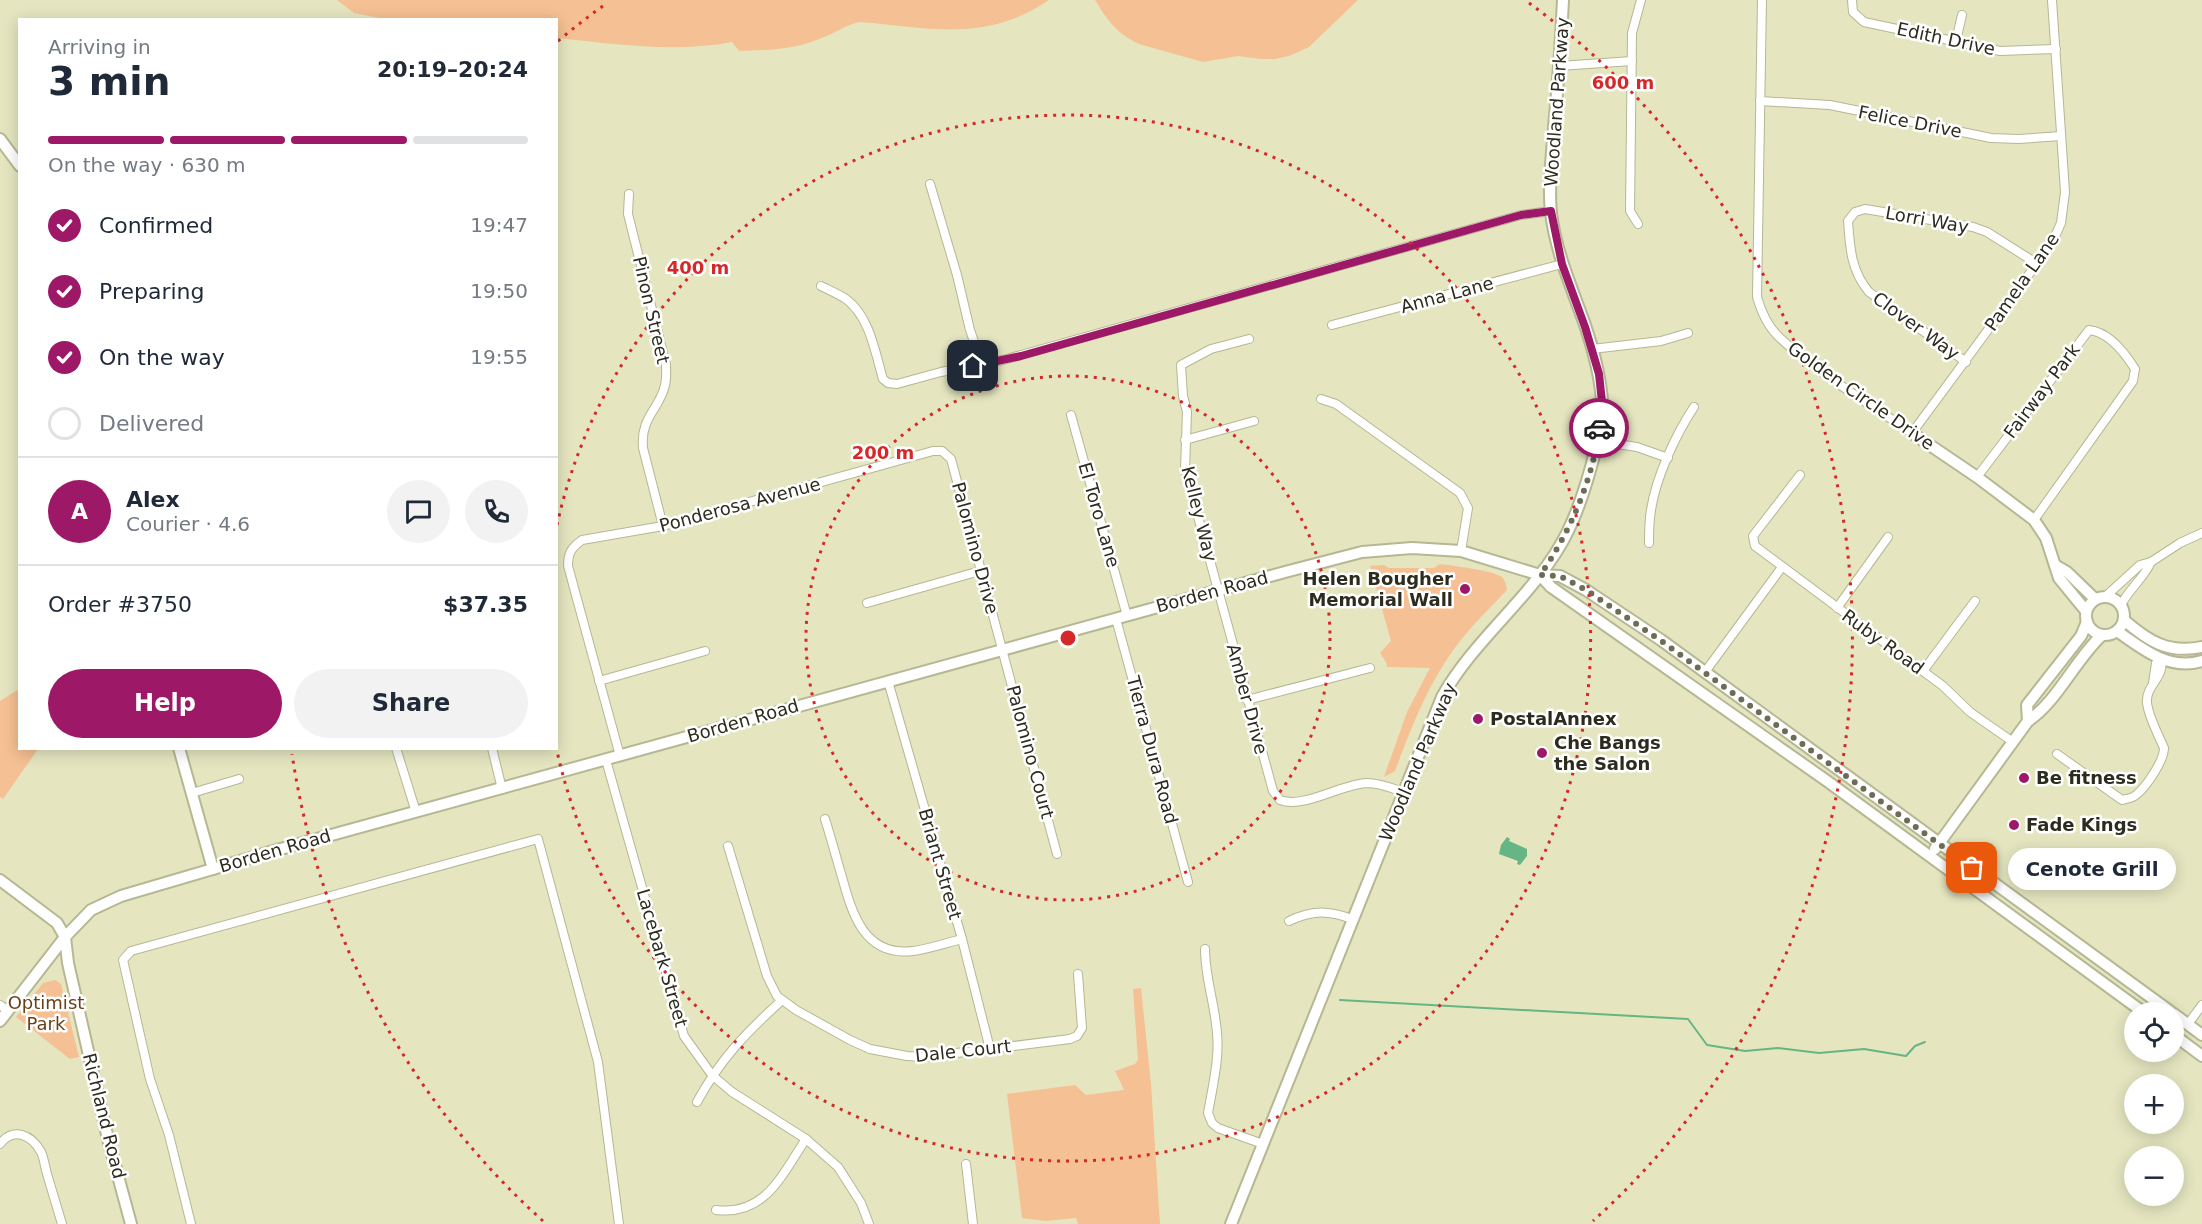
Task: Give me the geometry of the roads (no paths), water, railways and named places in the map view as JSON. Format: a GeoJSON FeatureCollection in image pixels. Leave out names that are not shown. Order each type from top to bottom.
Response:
{"type":"FeatureCollection","features":[{"type":"Feature","properties":{"kind":"main road","name":"Woodland Parkway"},"geometry":{"type":"LineString","coordinates":[[1231,1224],[1442,697],[1453,678],[1501,618],[1540,575],[1569,530],[1598,441],[1602,402],[1599,374],[1562,264],[1551,211],[1551,174],[1563,0]]}},
{"type":"Feature","properties":{"kind":"main road"},"geometry":{"type":"LineString","coordinates":[[0,139],[18,163]]}},
{"type":"Feature","properties":{"kind":"main road","name":"Golden Circle Drive"},"geometry":{"type":"LineString","coordinates":[[1912,433],[1977,477],[2034,520],[2046,538],[2059,578],[2087,616]]}},
{"type":"Feature","properties":{"kind":"main road","name":"Borden Road"},"geometry":{"type":"LineString","coordinates":[[0,1021],[4,1008],[65,937],[91,910],[116,898],[213,868],[1121,617],[1362,552],[1412,548],[1461,551],[1540,575],[1560,576],[1586,590],[1705,672],[2157,1002]]}},
{"type":"Feature","properties":{"kind":"main road"},"geometry":{"type":"LineString","coordinates":[[2055,565],[2067,572],[2095,599]]}},
{"type":"Feature","properties":{"kind":"main road"},"geometry":{"type":"LineString","coordinates":[[1540,575],[1551,587],[1827,781],[2129,1002]]}},
{"type":"Feature","properties":{"kind":"main road"},"geometry":{"type":"LineString","coordinates":[[2028,721],[2027,705],[2081,636],[2095,599],[2106,596],[2113,598],[2121,605],[2124,620],[2148,640],[2179,649],[2202,647]]}},
{"type":"Feature","properties":{"kind":"main road"},"geometry":{"type":"LineString","coordinates":[[2087,616],[2092,630],[2102,635]]}},
{"type":"Feature","properties":{"kind":"main road"},"geometry":{"type":"LineString","coordinates":[[1930,857],[2028,721],[2040,713],[2088,648],[2102,635],[2117,631],[2124,620]]}},
{"type":"Feature","properties":{"kind":"main road"},"geometry":{"type":"LineString","coordinates":[[2117,631],[2160,659],[2177,663],[2202,661]]}},
{"type":"Feature","properties":{"kind":"main road"},"geometry":{"type":"LineString","coordinates":[[2160,659],[2162,645]]}},
{"type":"Feature","properties":{"kind":"main road"},"geometry":{"type":"LineString","coordinates":[[180,750],[213,868]]}},
{"type":"Feature","properties":{"kind":"main road"},"geometry":{"type":"LineString","coordinates":[[0,880],[57,922],[65,937]]}},
{"type":"Feature","properties":{"kind":"main road","name":"Richland Road"},"geometry":{"type":"LineString","coordinates":[[65,937],[68,963],[105,1128],[131,1224]]}},
{"type":"Feature","properties":{"kind":"main road","name":"Borden Road"},"geometry":{"type":"LineString","coordinates":[[2184,1022],[2202,1035]]}},
{"type":"Feature","properties":{"kind":"main road"},"geometry":{"type":"LineString","coordinates":[[2184,1042],[2202,1056]]}},
{"type":"Feature","properties":{"kind":"street"},"geometry":{"type":"LineString","coordinates":[[1638,224],[1630,211],[1632,33],[1641,0]]}},
{"type":"Feature","properties":{"kind":"street","name":"Golden Circle Drive"},"geometry":{"type":"LineString","coordinates":[[1762,0],[1757,297],[1761,309],[1778,336],[1822,371],[1912,433]]}},
{"type":"Feature","properties":{"kind":"street","name":"Edith Drive"},"geometry":{"type":"LineString","coordinates":[[1852,0],[1852,12],[1864,22],[2000,51],[2056,49]]}},
{"type":"Feature","properties":{"kind":"street","name":"Pamela Lane"},"geometry":{"type":"LineString","coordinates":[[1912,433],[2052,243],[2061,223],[2066,192],[2052,0]]}},
{"type":"Feature","properties":{"kind":"street"},"geometry":{"type":"LineString","coordinates":[[1956,41],[1962,15]]}},
{"type":"Feature","properties":{"kind":"street"},"geometry":{"type":"LineString","coordinates":[[1559,66],[1632,61]]}},
{"type":"Feature","properties":{"kind":"street","name":"Felice Drive"},"geometry":{"type":"LineString","coordinates":[[1760,101],[1830,105],[1991,138],[2061,136]]}},
{"type":"Feature","properties":{"kind":"street"},"geometry":{"type":"LineString","coordinates":[[930,184],[957,275],[970,330],[982,365]]}},
{"type":"Feature","properties":{"kind":"street","name":"Pinon Street"},"geometry":{"type":"LineString","coordinates":[[629,194],[628,214],[666,365],[665,386],[646,422],[642,438],[663,526]]}},
{"type":"Feature","properties":{"kind":"street","name":"Lorri Way"},"geometry":{"type":"LineString","coordinates":[[1848,221],[1855,212],[1865,209],[1973,227],[1988,232],[2036,263]]}},
{"type":"Feature","properties":{"kind":"street"},"geometry":{"type":"LineString","coordinates":[[821,286],[848,301],[861,315],[883,379],[888,383],[897,384],[941,372],[982,365],[1521,215],[1551,211]]}},
{"type":"Feature","properties":{"kind":"street","name":"Clover Way"},"geometry":{"type":"LineString","coordinates":[[1848,221],[1850,256],[1860,281],[1869,292],[1966,362]]}},
{"type":"Feature","properties":{"kind":"street","name":"Anna Lane"},"geometry":{"type":"LineString","coordinates":[[1332,325],[1562,264]]}},
{"type":"Feature","properties":{"kind":"street","name":"Fairway Park"},"geometry":{"type":"LineString","coordinates":[[1977,477],[2089,330],[2101,331],[2129,359],[2135,369],[2133,381],[2034,520]]}},
{"type":"Feature","properties":{"kind":"street"},"geometry":{"type":"LineString","coordinates":[[1592,349],[1661,341],[1688,333]]}},
{"type":"Feature","properties":{"kind":"street","name":"Kelley Way"},"geometry":{"type":"LineString","coordinates":[[1218,592],[1185,469],[1187,412],[1183,396],[1181,365],[1211,349],[1249,339]]}},
{"type":"Feature","properties":{"kind":"street"},"geometry":{"type":"LineString","coordinates":[[1321,399],[1336,404],[1460,493],[1468,508],[1461,551]]}},
{"type":"Feature","properties":{"kind":"street"},"geometry":{"type":"LineString","coordinates":[[1649,543],[1651,509],[1668,458],[1685,419],[1694,406]]}},
{"type":"Feature","properties":{"kind":"street","name":"El Toro Lane"},"geometry":{"type":"LineString","coordinates":[[1071,415],[1121,617]]}},
{"type":"Feature","properties":{"kind":"street"},"geometry":{"type":"LineString","coordinates":[[1185,440],[1254,421]]}},
{"type":"Feature","properties":{"kind":"street"},"geometry":{"type":"LineString","coordinates":[[1598,441],[1637,447],[1668,458]]}},
{"type":"Feature","properties":{"kind":"street","name":"Ponderosa Avenue"},"geometry":{"type":"LineString","coordinates":[[599,681],[568,566],[568,556],[573,547],[582,540],[663,526],[933,451],[942,451]]}},
{"type":"Feature","properties":{"kind":"street","name":"Palomino Drive"},"geometry":{"type":"LineString","coordinates":[[942,451],[951,459],[1002,650]]}},
{"type":"Feature","properties":{"kind":"street","name":"Ruby Road"},"geometry":{"type":"LineString","coordinates":[[1800,475],[1753,536],[1755,546],[1943,686],[1970,712],[2013,742]]}},
{"type":"Feature","properties":{"kind":"street"},"geometry":{"type":"LineString","coordinates":[[2106,596],[2140,565],[2151,562],[2180,543],[2202,533]]}},
{"type":"Feature","properties":{"kind":"street"},"geometry":{"type":"LineString","coordinates":[[1837,608],[1888,537]]}},
{"type":"Feature","properties":{"kind":"street"},"geometry":{"type":"LineString","coordinates":[[2121,605],[2126,595],[2147,572],[2151,562]]}},
{"type":"Feature","properties":{"kind":"street"},"geometry":{"type":"LineString","coordinates":[[1705,672],[1782,567]]}},
{"type":"Feature","properties":{"kind":"street"},"geometry":{"type":"LineString","coordinates":[[867,603],[980,571]]}},
{"type":"Feature","properties":{"kind":"street","name":"Amber Drive"},"geometry":{"type":"LineString","coordinates":[[1218,592],[1273,790],[1284,801],[1294,802],[1365,783],[1403,792]]}},
{"type":"Feature","properties":{"kind":"street"},"geometry":{"type":"LineString","coordinates":[[1923,671],[1976,601]]}},
{"type":"Feature","properties":{"kind":"street","name":"Tierra Dura Road"},"geometry":{"type":"LineString","coordinates":[[1121,617],[1188,882]]}},
{"type":"Feature","properties":{"kind":"street","name":"Palomino Court"},"geometry":{"type":"LineString","coordinates":[[1002,650],[1058,854]]}},
{"type":"Feature","properties":{"kind":"street"},"geometry":{"type":"LineString","coordinates":[[620,756],[599,681],[705,651]]}},
{"type":"Feature","properties":{"kind":"street"},"geometry":{"type":"LineString","coordinates":[[2058,754],[2122,800],[2135,796],[2160,764],[2164,754],[2164,748],[2147,701],[2153,682],[2159,676],[2163,665],[2160,659]]}},
{"type":"Feature","properties":{"kind":"street"},"geometry":{"type":"LineString","coordinates":[[1247,700],[1370,668]]}},
{"type":"Feature","properties":{"kind":"street","name":"Briant Street"},"geometry":{"type":"LineString","coordinates":[[888,681],[962,939],[990,1048]]}},
{"type":"Feature","properties":{"kind":"street"},"geometry":{"type":"LineString","coordinates":[[397,750],[416,812]]}},
{"type":"Feature","properties":{"kind":"street"},"geometry":{"type":"LineString","coordinates":[[492,750],[502,789]]}},
{"type":"Feature","properties":{"kind":"street","name":"Lacebark Street"},"geometry":{"type":"LineString","coordinates":[[606,760],[684,1036],[712,1075],[732,1092],[806,1139],[838,1167],[861,1203],[869,1224]]}},
{"type":"Feature","properties":{"kind":"street"},"geometry":{"type":"LineString","coordinates":[[192,793],[239,779]]}},
{"type":"Feature","properties":{"kind":"street"},"geometry":{"type":"LineString","coordinates":[[825,819],[852,914],[862,931],[875,943],[895,951],[912,951],[962,939]]}},
{"type":"Feature","properties":{"kind":"street"},"geometry":{"type":"LineString","coordinates":[[191,1224],[169,1135],[150,1079],[123,960],[126,954],[229,923],[538,838],[598,1062],[619,1224]]}},
{"type":"Feature","properties":{"kind":"street","name":"Dale Court"},"geometry":{"type":"LineString","coordinates":[[728,846],[766,976],[777,996],[796,1010],[870,1049],[924,1057],[1070,1039],[1077,1036],[1082,1028],[1078,974]]}},
{"type":"Feature","properties":{"kind":"street"},"geometry":{"type":"LineString","coordinates":[[1289,921],[1320,911],[1352,919]]}},
{"type":"Feature","properties":{"kind":"street"},"geometry":{"type":"LineString","coordinates":[[1205,949],[1205,969],[1216,1025],[1218,1053],[1208,1113],[1212,1123],[1218,1128],[1263,1144]]}},
{"type":"Feature","properties":{"kind":"street"},"geometry":{"type":"LineString","coordinates":[[697,1101],[712,1075],[744,1034],[782,999]]}},
{"type":"Feature","properties":{"kind":"street"},"geometry":{"type":"LineString","coordinates":[[2187,1024],[2202,1005]]}},
{"type":"Feature","properties":{"kind":"street"},"geometry":{"type":"LineString","coordinates":[[0,1144],[6,1137],[14,1134],[22,1135],[41,1152],[62,1224]]}},
{"type":"Feature","properties":{"kind":"street"},"geometry":{"type":"LineString","coordinates":[[716,1210],[747,1208],[765,1198],[806,1139]]}},
{"type":"Feature","properties":{"kind":"street"},"geometry":{"type":"LineString","coordinates":[[966,1164],[974,1224]]}},
{"type":"Feature","properties":{"kind":"waterway"},"geometry":{"type":"LineString","coordinates":[[1340,1000],[1688,1019],[1707,1045],[1745,1051],[1778,1048],[1819,1053],[1864,1049],[1906,1056],[1915,1046],[1925,1042]]}},
{"type":"Feature","properties":{"kind":"place","name":"Helen Bougher Memorial Wall"},"geometry":{"type":"Point","coordinates":[1465,589]}},
{"type":"Feature","properties":{"kind":"place","name":"PostalAnnex"},"geometry":{"type":"Point","coordinates":[1478,719]}},
{"type":"Feature","properties":{"kind":"place","name":"Che Bangs the Salon"},"geometry":{"type":"Point","coordinates":[1542,753]}},
{"type":"Feature","properties":{"kind":"place","name":"Be fitness"},"geometry":{"type":"Point","coordinates":[2024,778]}},
{"type":"Feature","properties":{"kind":"place","name":"Fade Kings"},"geometry":{"type":"Point","coordinates":[2014,825]}},
{"type":"Feature","properties":{"kind":"place","name":"Cenote Grill"},"geometry":{"type":"Point","coordinates":[1972,868]}},
{"type":"Feature","properties":{"kind":"park label","name":"Optimist Park"},"geometry":{"type":"Point","coordinates":[46,1013]}}]}
